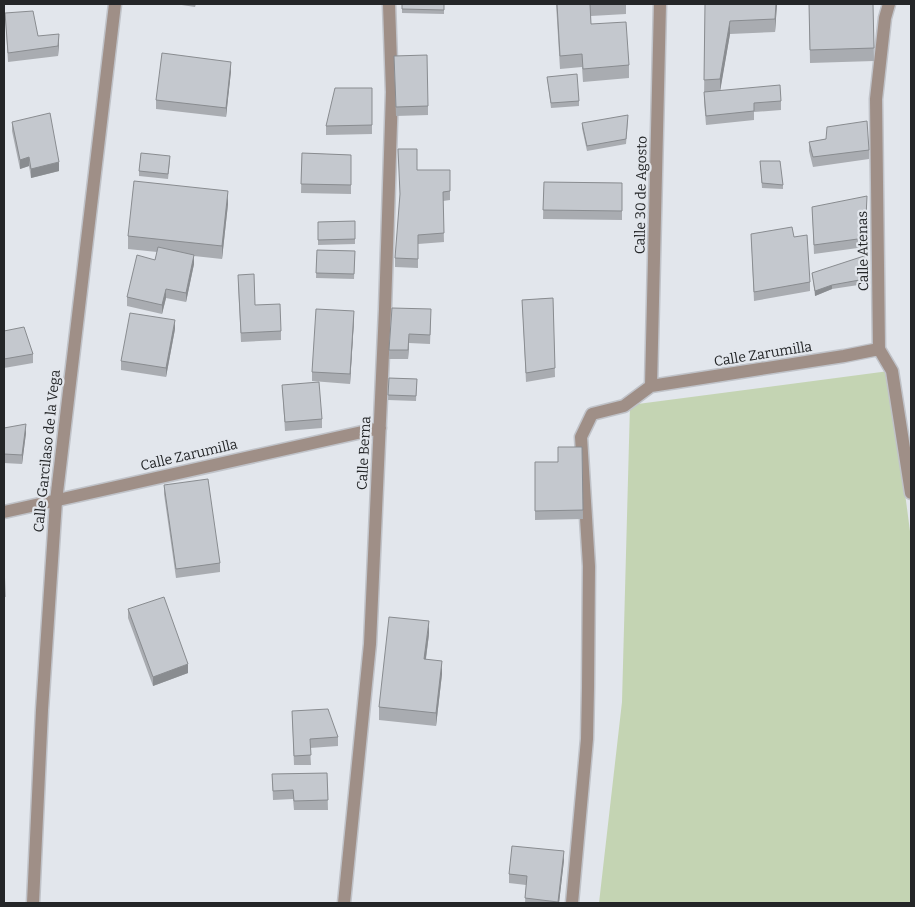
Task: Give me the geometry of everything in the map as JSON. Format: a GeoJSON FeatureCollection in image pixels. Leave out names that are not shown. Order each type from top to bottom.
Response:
{"type":"FeatureCollection","features":[{"type":"Feature","properties":{"kind":"street","name":"Calle Garcilaso de la Vega"},"geometry":{"type":"LineString","coordinates":[[33,903],[42,710],[56,501],[115,4]]}},
{"type":"Feature","properties":{"kind":"street","name":"Calle Berna"},"geometry":{"type":"LineString","coordinates":[[344,903],[370,644],[385,309],[392,92],[389,4]]}},
{"type":"Feature","properties":{"kind":"street","name":"Calle 30 de Agosto"},"geometry":{"type":"LineString","coordinates":[[651,386],[660,4]]}},
{"type":"Feature","properties":{"kind":"street","name":"Calle Atenas"},"geometry":{"type":"LineString","coordinates":[[889,4],[885,18],[876,99],[879,348],[892,371],[911,493]]}},
{"type":"Feature","properties":{"kind":"street","name":"Calle Zarumilla"},"geometry":{"type":"LineString","coordinates":[[651,386],[844,356],[879,348]]}},
{"type":"Feature","properties":{"kind":"street"},"geometry":{"type":"LineString","coordinates":[[572,903],[587,739],[589,566],[582,437],[592,414],[624,406],[651,386]]}},
{"type":"Feature","properties":{"kind":"street","name":"Calle Zarumilla"},"geometry":{"type":"LineString","coordinates":[[4,512],[380,428]]}},
{"type":"Feature","properties":{"kind":"green space"},"geometry":{"type":"Polygon","coordinates":[[[889,371],[911,539],[911,903],[599,903],[622,702],[630,405],[889,371]]]}},
{"type":"Feature","properties":{"kind":"building"},"geometry":{"type":"Polygon","coordinates":[[[402,4],[444,4],[444,10],[402,9],[402,4]]]}},
{"type":"Feature","properties":{"kind":"building"},"geometry":{"type":"Polygon","coordinates":[[[557,4],[590,4],[591,24],[626,22],[629,65],[583,69],[582,54],[560,56],[557,4]]]}},
{"type":"Feature","properties":{"kind":"building"},"geometry":{"type":"Polygon","coordinates":[[[705,4],[776,4],[775,19],[730,21],[720,79],[704,80],[705,4]]]}},
{"type":"Feature","properties":{"kind":"building"},"geometry":{"type":"Polygon","coordinates":[[[809,4],[873,4],[874,48],[810,50],[809,4]]]}},
{"type":"Feature","properties":{"kind":"building"},"geometry":{"type":"Polygon","coordinates":[[[33,11],[38,36],[59,34],[58,46],[8,53],[5,13],[33,11]]]}},
{"type":"Feature","properties":{"kind":"building"},"geometry":{"type":"Polygon","coordinates":[[[162,53],[231,62],[226,108],[156,100],[162,53]]]}},
{"type":"Feature","properties":{"kind":"building"},"geometry":{"type":"Polygon","coordinates":[[[427,55],[428,106],[396,107],[394,56],[427,55]]]}},
{"type":"Feature","properties":{"kind":"building"},"geometry":{"type":"Polygon","coordinates":[[[577,74],[579,101],[551,103],[547,77],[577,74]]]}},
{"type":"Feature","properties":{"kind":"building"},"geometry":{"type":"Polygon","coordinates":[[[780,85],[781,101],[754,103],[754,111],[706,116],[704,92],[780,85]]]}},
{"type":"Feature","properties":{"kind":"building"},"geometry":{"type":"Polygon","coordinates":[[[335,88],[372,88],[372,125],[326,126],[335,88]]]}},
{"type":"Feature","properties":{"kind":"building"},"geometry":{"type":"Polygon","coordinates":[[[50,113],[59,162],[31,169],[29,157],[20,160],[12,122],[50,113]]]}},
{"type":"Feature","properties":{"kind":"building"},"geometry":{"type":"Polygon","coordinates":[[[628,115],[626,139],[587,146],[582,123],[628,115]]]}},
{"type":"Feature","properties":{"kind":"building"},"geometry":{"type":"Polygon","coordinates":[[[867,121],[869,150],[813,157],[809,142],[826,139],[827,127],[867,121]]]}},
{"type":"Feature","properties":{"kind":"building"},"geometry":{"type":"Polygon","coordinates":[[[398,149],[417,149],[417,170],[450,170],[450,191],[443,192],[444,233],[418,235],[418,259],[395,258],[400,194],[398,149]]]}},
{"type":"Feature","properties":{"kind":"building"},"geometry":{"type":"Polygon","coordinates":[[[141,153],[170,156],[168,174],[139,171],[141,153]]]}},
{"type":"Feature","properties":{"kind":"building"},"geometry":{"type":"Polygon","coordinates":[[[302,153],[351,155],[351,185],[301,184],[302,153]]]}},
{"type":"Feature","properties":{"kind":"building"},"geometry":{"type":"Polygon","coordinates":[[[760,161],[780,161],[783,185],[762,183],[760,161]]]}},
{"type":"Feature","properties":{"kind":"building"},"geometry":{"type":"Polygon","coordinates":[[[134,181],[228,191],[222,246],[128,236],[134,181]]]}},
{"type":"Feature","properties":{"kind":"building"},"geometry":{"type":"Polygon","coordinates":[[[544,182],[622,183],[622,211],[543,210],[544,182]]]}},
{"type":"Feature","properties":{"kind":"building"},"geometry":{"type":"Polygon","coordinates":[[[867,196],[865,238],[814,245],[812,207],[867,196]]]}},
{"type":"Feature","properties":{"kind":"building"},"geometry":{"type":"Polygon","coordinates":[[[355,221],[355,239],[318,240],[318,222],[355,221]]]}},
{"type":"Feature","properties":{"kind":"building"},"geometry":{"type":"Polygon","coordinates":[[[792,227],[794,237],[807,235],[810,282],[754,292],[751,234],[792,227]]]}},
{"type":"Feature","properties":{"kind":"building"},"geometry":{"type":"Polygon","coordinates":[[[158,247],[194,255],[186,293],[166,289],[162,305],[127,297],[137,255],[155,260],[158,247]]]}},
{"type":"Feature","properties":{"kind":"building"},"geometry":{"type":"Polygon","coordinates":[[[317,250],[355,251],[354,274],[316,273],[317,250]]]}},
{"type":"Feature","properties":{"kind":"building"},"geometry":{"type":"Polygon","coordinates":[[[867,255],[865,279],[832,285],[815,291],[812,273],[867,255]]]}},
{"type":"Feature","properties":{"kind":"building"},"geometry":{"type":"Polygon","coordinates":[[[254,274],[255,305],[280,304],[281,331],[241,333],[238,275],[254,274]]]}},
{"type":"Feature","properties":{"kind":"building"},"geometry":{"type":"Polygon","coordinates":[[[553,298],[555,368],[526,373],[522,300],[553,298]]]}},
{"type":"Feature","properties":{"kind":"building"},"geometry":{"type":"Polygon","coordinates":[[[392,308],[431,309],[430,335],[409,334],[408,350],[389,350],[392,308]]]}},
{"type":"Feature","properties":{"kind":"building"},"geometry":{"type":"Polygon","coordinates":[[[316,309],[354,311],[350,374],[312,372],[316,309]]]}},
{"type":"Feature","properties":{"kind":"building"},"geometry":{"type":"Polygon","coordinates":[[[130,313],[175,320],[166,368],[121,361],[130,313]]]}},
{"type":"Feature","properties":{"kind":"building"},"geometry":{"type":"Polygon","coordinates":[[[24,327],[33,354],[4,359],[4,331],[24,327]]]}},
{"type":"Feature","properties":{"kind":"building"},"geometry":{"type":"Polygon","coordinates":[[[389,378],[417,379],[416,396],[388,395],[389,378]]]}},
{"type":"Feature","properties":{"kind":"building"},"geometry":{"type":"Polygon","coordinates":[[[319,382],[322,419],[285,422],[282,385],[319,382]]]}},
{"type":"Feature","properties":{"kind":"building"},"geometry":{"type":"Polygon","coordinates":[[[26,424],[22,455],[4,454],[4,428],[26,424]]]}},
{"type":"Feature","properties":{"kind":"building"},"geometry":{"type":"Polygon","coordinates":[[[558,447],[582,447],[583,510],[535,511],[535,462],[558,462],[558,447]]]}},
{"type":"Feature","properties":{"kind":"building"},"geometry":{"type":"Polygon","coordinates":[[[208,479],[220,563],[176,569],[164,485],[208,479]]]}},
{"type":"Feature","properties":{"kind":"building"},"geometry":{"type":"Polygon","coordinates":[[[4,558],[5,597],[4,597],[4,558]]]}},
{"type":"Feature","properties":{"kind":"building"},"geometry":{"type":"Polygon","coordinates":[[[164,597],[188,664],[153,677],[128,609],[164,597]]]}},
{"type":"Feature","properties":{"kind":"building"},"geometry":{"type":"Polygon","coordinates":[[[389,617],[429,621],[424,659],[442,661],[436,713],[379,707],[389,617]]]}},
{"type":"Feature","properties":{"kind":"building"},"geometry":{"type":"Polygon","coordinates":[[[328,709],[338,737],[310,739],[311,755],[294,756],[292,711],[328,709]]]}},
{"type":"Feature","properties":{"kind":"building"},"geometry":{"type":"Polygon","coordinates":[[[327,773],[328,800],[294,801],[293,790],[273,791],[272,774],[327,773]]]}},
{"type":"Feature","properties":{"kind":"building"},"geometry":{"type":"Polygon","coordinates":[[[512,846],[564,851],[558,902],[525,898],[527,876],[509,874],[512,846]]]}}]}
